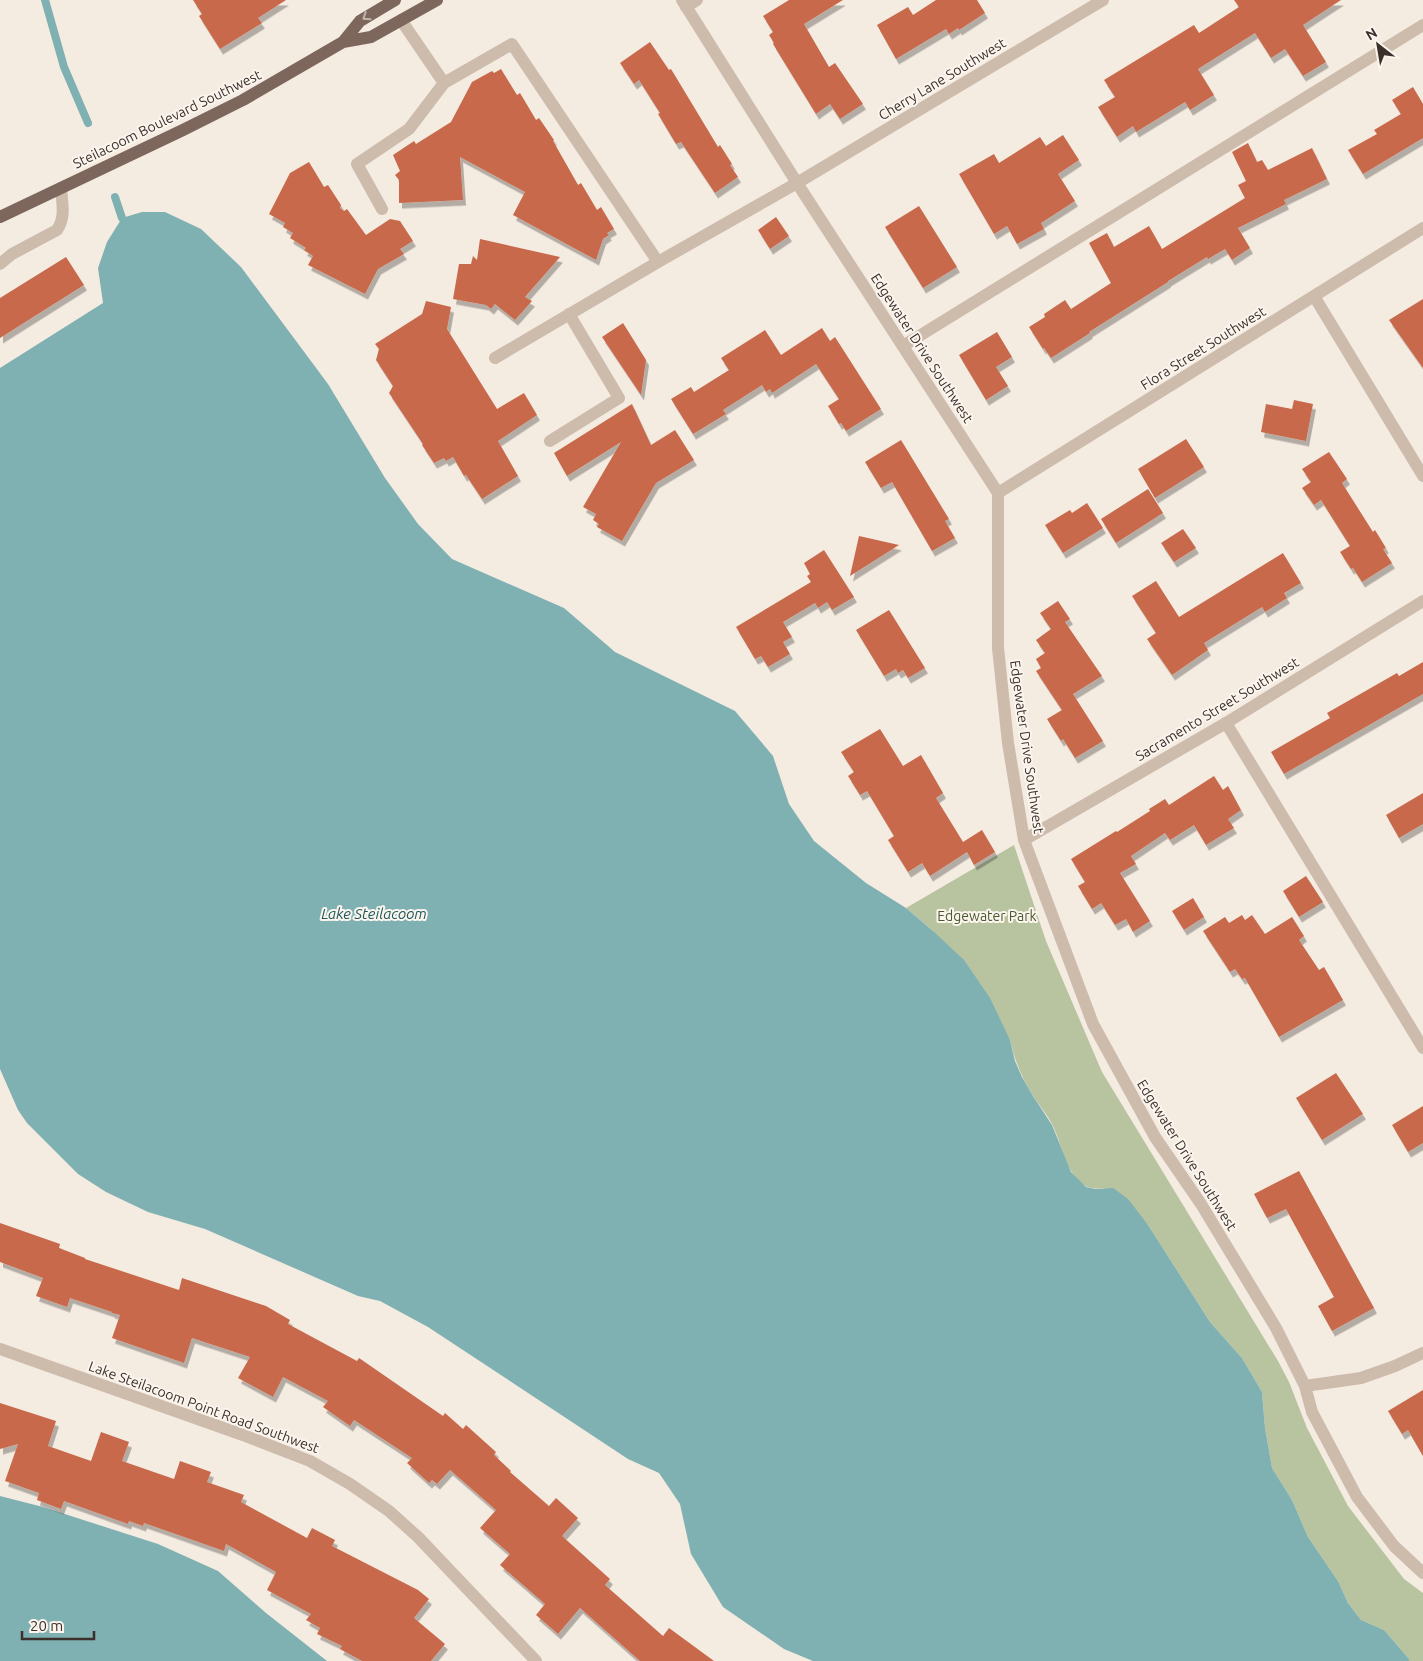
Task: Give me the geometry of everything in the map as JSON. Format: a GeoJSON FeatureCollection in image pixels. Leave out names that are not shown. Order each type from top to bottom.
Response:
{"type":"FeatureCollection","features":[{"type":"Feature","properties":{"kind":"main road","name":"Steilacoom Boulevard Southwest"},"geometry":{"type":"LineString","coordinates":[[343,42],[360,21],[394,0]]}},
{"type":"Feature","properties":{"kind":"main road","name":"Steilacoom Boulevard Southwest"},"geometry":{"type":"LineString","coordinates":[[0,217],[243,100],[343,42],[371,37],[437,0]]}},
{"type":"Feature","properties":{"kind":"street","name":"Cherry Lane Southwest"},"geometry":{"type":"LineString","coordinates":[[495,358],[797,183],[1103,0]]}},
{"type":"Feature","properties":{"kind":"street","name":"Edgewater Drive Southwest"},"geometry":{"type":"LineString","coordinates":[[688,2],[797,183],[998,493],[998,648],[1008,743],[1024,840],[1097,1032],[1155,1137],[1201,1204],[1276,1328],[1305,1386],[1312,1412],[1357,1497],[1394,1546],[1423,1573]]}},
{"type":"Feature","properties":{"kind":"street"},"geometry":{"type":"LineString","coordinates":[[401,20],[444,83]]}},
{"type":"Feature","properties":{"kind":"street"},"geometry":{"type":"LineString","coordinates":[[903,346],[1423,25]]}},
{"type":"Feature","properties":{"kind":"street"},"geometry":{"type":"LineString","coordinates":[[382,209],[357,164],[409,129],[444,83],[512,44],[658,262]]}},
{"type":"Feature","properties":{"kind":"street"},"geometry":{"type":"LineString","coordinates":[[0,264],[12,254],[57,230],[63,216],[61,188]]}},
{"type":"Feature","properties":{"kind":"street","name":"Flora Street Southwest"},"geometry":{"type":"LineString","coordinates":[[998,493],[1423,228]]}},
{"type":"Feature","properties":{"kind":"street"},"geometry":{"type":"LineString","coordinates":[[1314,296],[1423,476]]}},
{"type":"Feature","properties":{"kind":"street"},"geometry":{"type":"LineString","coordinates":[[550,441],[619,398],[569,314]]}},
{"type":"Feature","properties":{"kind":"street","name":"Sacramento Street Southwest"},"geometry":{"type":"LineString","coordinates":[[1024,840],[1226,723],[1423,601]]}},
{"type":"Feature","properties":{"kind":"street"},"geometry":{"type":"LineString","coordinates":[[1226,723],[1423,1048]]}},
{"type":"Feature","properties":{"kind":"street","name":"Lake Steilacoom Point Road Southwest"},"geometry":{"type":"LineString","coordinates":[[0,1349],[243,1435],[310,1461],[326,1470],[389,1511],[411,1531],[536,1661]]}},
{"type":"Feature","properties":{"kind":"street"},"geometry":{"type":"LineString","coordinates":[[1305,1386],[1361,1378],[1395,1366],[1423,1353]]}},
{"type":"Feature","properties":{"kind":"green space","name":"Edgewater Park"},"geometry":{"type":"Polygon","coordinates":[[[1014,845],[1046,941],[1102,1072],[1278,1361],[1289,1382],[1307,1428],[1348,1506],[1404,1579],[1423,1593],[1423,1661],[1409,1661],[1384,1630],[1361,1620],[1348,1603],[1338,1581],[1308,1537],[1292,1500],[1272,1468],[1265,1428],[1262,1392],[1242,1358],[1210,1322],[1148,1225],[1104,1188],[1087,1187],[1076,1178],[1068,1165],[1051,1122],[1022,1077],[1010,1040],[933,931],[906,908],[1014,845]]]}},
{"type":"Feature","properties":{"kind":"water","name":"Lake Steilacoom"},"geometry":{"type":"Polygon","coordinates":[[[142,212],[165,212],[201,229],[241,267],[328,384],[385,478],[418,524],[452,559],[564,608],[615,652],[735,711],[773,756],[789,804],[814,841],[866,883],[906,908],[964,960],[990,998],[1010,1040],[1015,1061],[1022,1077],[1052,1125],[1071,1172],[1086,1187],[1095,1189],[1113,1188],[1128,1199],[1148,1225],[1210,1322],[1242,1358],[1262,1392],[1265,1428],[1272,1468],[1292,1500],[1308,1537],[1338,1581],[1348,1603],[1361,1620],[1384,1630],[1409,1661],[813,1661],[784,1649],[723,1607],[691,1554],[680,1504],[659,1473],[628,1459],[428,1327],[380,1301],[358,1296],[205,1229],[148,1212],[106,1192],[78,1174],[27,1123],[18,1110],[0,1069],[0,368],[103,303],[98,268],[107,242],[122,218],[142,212]]]}},
{"type":"Feature","properties":{"kind":"water"},"geometry":{"type":"Polygon","coordinates":[[[0,1496],[43,1507],[158,1544],[218,1571],[266,1613],[327,1661],[0,1661],[0,1496]]]}},
{"type":"Feature","properties":{"kind":"building"},"geometry":{"type":"Polygon","coordinates":[[[193,0],[286,0],[258,18],[262,23],[220,49],[199,16],[202,14],[193,0]]]}},
{"type":"Feature","properties":{"kind":"building"},"geometry":{"type":"Polygon","coordinates":[[[789,0],[843,0],[804,24],[829,67],[835,63],[863,104],[840,119],[830,104],[816,114],[769,35],[773,32],[763,16],[789,0]]]}},
{"type":"Feature","properties":{"kind":"building"},"geometry":{"type":"Polygon","coordinates":[[[936,0],[977,0],[985,13],[959,30],[958,28],[949,34],[946,29],[896,59],[877,25],[908,7],[913,15],[936,0]]]}},
{"type":"Feature","properties":{"kind":"building"},"geometry":{"type":"Polygon","coordinates":[[[1234,0],[1341,0],[1303,25],[1326,62],[1303,76],[1285,49],[1271,58],[1255,33],[1198,69],[1214,95],[1190,110],[1185,102],[1136,132],[1133,126],[1117,137],[1098,107],[1115,97],[1104,80],[1194,25],[1199,33],[1239,7],[1234,0]]]}},
{"type":"Feature","properties":{"kind":"building"},"geometry":{"type":"Polygon","coordinates":[[[650,42],[669,70],[671,69],[718,147],[720,145],[732,164],[730,165],[738,177],[715,193],[681,142],[676,144],[658,114],[660,113],[639,80],[634,84],[620,63],[650,42]]]}},
{"type":"Feature","properties":{"kind":"building"},"geometry":{"type":"Polygon","coordinates":[[[501,69],[517,95],[520,93],[536,120],[539,118],[554,140],[578,185],[581,183],[597,210],[601,207],[614,229],[607,233],[609,235],[603,239],[596,260],[513,215],[525,192],[460,157],[463,200],[399,203],[399,180],[395,175],[400,171],[393,155],[414,141],[416,144],[451,122],[472,82],[492,71],[494,73],[501,69]]]}},
{"type":"Feature","properties":{"kind":"building"},"geometry":{"type":"Polygon","coordinates":[[[1413,87],[1423,104],[1423,138],[1363,174],[1348,150],[1377,134],[1374,130],[1401,114],[1392,100],[1413,87]]]}},
{"type":"Feature","properties":{"kind":"building"},"geometry":{"type":"Polygon","coordinates":[[[1063,135],[1079,160],[1058,174],[1075,201],[1041,223],[1044,229],[1017,244],[1007,226],[994,234],[959,174],[994,154],[999,163],[1040,137],[1046,146],[1063,135]]]}},
{"type":"Feature","properties":{"kind":"building"},"geometry":{"type":"Polygon","coordinates":[[[1248,143],[1257,162],[1262,160],[1268,170],[1312,148],[1327,179],[1284,200],[1286,204],[1238,228],[1250,248],[1232,260],[1225,249],[1208,259],[1207,257],[1051,358],[1029,327],[1045,317],[1044,314],[1065,300],[1071,309],[1111,283],[1089,243],[1107,233],[1114,247],[1149,226],[1162,249],[1245,198],[1238,185],[1246,181],[1232,152],[1248,143]]]}},
{"type":"Feature","properties":{"kind":"building"},"geometry":{"type":"Polygon","coordinates":[[[309,162],[324,187],[328,185],[341,205],[340,208],[344,211],[347,209],[366,235],[390,219],[400,221],[413,241],[400,249],[404,254],[378,269],[365,294],[308,265],[313,256],[304,250],[306,248],[290,238],[293,233],[283,227],[285,223],[269,214],[290,173],[309,162]]]}},
{"type":"Feature","properties":{"kind":"building"},"geometry":{"type":"Polygon","coordinates":[[[919,206],[957,267],[923,288],[885,227],[919,206]]]}},
{"type":"Feature","properties":{"kind":"building"},"geometry":{"type":"Polygon","coordinates":[[[776,217],[789,236],[770,249],[758,230],[776,217]]]}},
{"type":"Feature","properties":{"kind":"building"},"geometry":{"type":"Polygon","coordinates":[[[480,239],[560,257],[525,297],[532,301],[515,320],[495,304],[491,309],[486,305],[453,299],[459,264],[471,264],[473,256],[477,260],[480,239]]]}},
{"type":"Feature","properties":{"kind":"building"},"geometry":{"type":"Polygon","coordinates":[[[66,257],[84,285],[0,338],[0,298],[66,257]]]}},
{"type":"Feature","properties":{"kind":"building"},"geometry":{"type":"Polygon","coordinates":[[[1423,299],[1423,368],[1389,320],[1423,299]]]}},
{"type":"Feature","properties":{"kind":"building"},"geometry":{"type":"Polygon","coordinates":[[[426,301],[451,307],[447,329],[497,409],[524,393],[537,415],[498,441],[518,476],[482,499],[466,475],[464,476],[453,457],[446,461],[444,458],[434,463],[389,393],[393,386],[376,360],[379,349],[375,344],[422,314],[426,301]]]}},
{"type":"Feature","properties":{"kind":"building"},"geometry":{"type":"Polygon","coordinates":[[[623,323],[646,360],[641,395],[602,337],[623,323]]]}},
{"type":"Feature","properties":{"kind":"building"},"geometry":{"type":"Polygon","coordinates":[[[822,328],[830,341],[835,337],[881,409],[846,431],[841,423],[839,424],[828,406],[839,399],[816,364],[772,393],[770,389],[766,392],[762,385],[723,410],[726,414],[693,434],[671,399],[691,387],[694,392],[729,370],[721,358],[765,330],[781,355],[822,328]]]}},
{"type":"Feature","properties":{"kind":"building"},"geometry":{"type":"Polygon","coordinates":[[[997,332],[1012,357],[996,367],[1008,386],[986,400],[959,355],[997,332]]]}},
{"type":"Feature","properties":{"kind":"building"},"geometry":{"type":"Polygon","coordinates":[[[1294,400],[1313,404],[1306,441],[1261,432],[1266,404],[1292,409],[1294,400]]]}},
{"type":"Feature","properties":{"kind":"building"},"geometry":{"type":"Polygon","coordinates":[[[632,404],[651,445],[675,430],[694,460],[656,483],[622,541],[597,527],[599,524],[593,520],[596,514],[583,507],[621,442],[567,476],[554,453],[632,404]]]}},
{"type":"Feature","properties":{"kind":"building"},"geometry":{"type":"Polygon","coordinates":[[[1186,439],[1204,467],[1155,498],[1138,469],[1186,439]]]}},
{"type":"Feature","properties":{"kind":"building"},"geometry":{"type":"Polygon","coordinates":[[[901,440],[949,519],[945,521],[955,538],[932,551],[892,482],[881,488],[865,462],[901,440]]]}},
{"type":"Feature","properties":{"kind":"building"},"geometry":{"type":"Polygon","coordinates":[[[1329,452],[1347,479],[1342,483],[1373,532],[1375,530],[1386,548],[1383,549],[1392,563],[1362,582],[1340,552],[1350,546],[1321,500],[1314,505],[1302,488],[1311,482],[1302,469],[1329,452]]]}},
{"type":"Feature","properties":{"kind":"building"},"geometry":{"type":"Polygon","coordinates":[[[1148,489],[1163,513],[1116,543],[1101,519],[1148,489]]]}},
{"type":"Feature","properties":{"kind":"building"},"geometry":{"type":"Polygon","coordinates":[[[1087,503],[1103,528],[1063,553],[1045,525],[1070,510],[1072,513],[1087,503]]]}},
{"type":"Feature","properties":{"kind":"building"},"geometry":{"type":"Polygon","coordinates":[[[1183,529],[1196,548],[1174,562],[1161,543],[1183,529]]]}},
{"type":"Feature","properties":{"kind":"building"},"geometry":{"type":"Polygon","coordinates":[[[859,536],[899,545],[850,576],[859,536]]]}},
{"type":"Feature","properties":{"kind":"building"},"geometry":{"type":"Polygon","coordinates":[[[824,550],[854,597],[832,610],[827,602],[818,608],[815,603],[783,622],[792,637],[783,642],[790,654],[768,667],[761,656],[755,659],[736,627],[811,582],[807,576],[810,574],[804,563],[824,550]]]}},
{"type":"Feature","properties":{"kind":"building"},"geometry":{"type":"Polygon","coordinates":[[[1283,553],[1301,583],[1284,593],[1287,598],[1265,612],[1262,607],[1204,643],[1208,650],[1172,675],[1147,639],[1156,633],[1132,596],[1156,581],[1179,617],[1283,553]]]}},
{"type":"Feature","properties":{"kind":"building"},"geometry":{"type":"Polygon","coordinates":[[[1058,601],[1070,619],[1065,622],[1102,676],[1073,694],[1103,741],[1075,758],[1047,719],[1062,710],[1036,671],[1041,668],[1036,659],[1045,653],[1036,640],[1051,629],[1040,613],[1058,601]]]}},
{"type":"Feature","properties":{"kind":"building"},"geometry":{"type":"Polygon","coordinates":[[[889,610],[925,668],[908,678],[903,670],[898,673],[896,669],[884,676],[856,630],[889,610]]]}},
{"type":"Feature","properties":{"kind":"building"},"geometry":{"type":"Polygon","coordinates":[[[1423,662],[1423,694],[1284,774],[1271,752],[1330,718],[1327,713],[1397,673],[1399,676],[1423,662]]]}},
{"type":"Feature","properties":{"kind":"building"},"geometry":{"type":"Polygon","coordinates":[[[880,729],[903,766],[921,755],[943,793],[936,798],[963,842],[982,830],[995,852],[974,865],[967,852],[930,876],[922,863],[908,872],[888,840],[894,836],[867,791],[860,795],[848,776],[854,772],[841,752],[880,729]]]}},
{"type":"Feature","properties":{"kind":"building"},"geometry":{"type":"Polygon","coordinates":[[[1214,776],[1223,790],[1228,786],[1241,810],[1228,819],[1234,828],[1206,845],[1194,825],[1170,840],[1165,833],[1131,856],[1136,864],[1120,873],[1150,921],[1133,932],[1126,919],[1115,925],[1101,903],[1092,909],[1078,886],[1085,882],[1071,859],[1150,811],[1149,809],[1165,799],[1169,805],[1214,776]]]}},
{"type":"Feature","properties":{"kind":"building"},"geometry":{"type":"Polygon","coordinates":[[[1423,793],[1423,824],[1399,838],[1386,815],[1423,793]]]}},
{"type":"Feature","properties":{"kind":"building"},"geometry":{"type":"Polygon","coordinates":[[[1306,876],[1323,902],[1299,917],[1283,891],[1306,876]]]}},
{"type":"Feature","properties":{"kind":"building"},"geometry":{"type":"Polygon","coordinates":[[[1193,898],[1204,917],[1184,930],[1172,911],[1193,898]]]}},
{"type":"Feature","properties":{"kind":"building"},"geometry":{"type":"Polygon","coordinates":[[[1242,915],[1245,920],[1252,915],[1265,934],[1292,917],[1304,936],[1299,940],[1319,970],[1324,967],[1343,1000],[1279,1037],[1245,978],[1242,979],[1235,969],[1230,972],[1203,931],[1225,917],[1229,923],[1242,915]]]}},
{"type":"Feature","properties":{"kind":"building"},"geometry":{"type":"Polygon","coordinates":[[[1336,1073],[1363,1114],[1322,1140],[1296,1098],[1336,1073]]]}},
{"type":"Feature","properties":{"kind":"building"},"geometry":{"type":"Polygon","coordinates":[[[1423,1106],[1423,1143],[1408,1152],[1392,1125],[1423,1106]]]}},
{"type":"Feature","properties":{"kind":"building"},"geometry":{"type":"Polygon","coordinates":[[[1299,1171],[1374,1308],[1332,1331],[1318,1306],[1334,1297],[1286,1209],[1267,1218],[1254,1194],[1299,1171]]]}},
{"type":"Feature","properties":{"kind":"building"},"geometry":{"type":"Polygon","coordinates":[[[0,1223],[60,1244],[59,1248],[85,1259],[179,1290],[182,1278],[266,1306],[290,1320],[288,1324],[357,1361],[359,1358],[443,1416],[445,1413],[463,1429],[466,1425],[496,1452],[494,1455],[510,1472],[549,1506],[556,1498],[578,1518],[562,1536],[610,1579],[605,1585],[663,1636],[669,1628],[714,1661],[640,1661],[580,1608],[558,1634],[536,1615],[545,1604],[500,1565],[510,1554],[480,1528],[496,1510],[450,1470],[437,1484],[432,1480],[429,1483],[407,1463],[412,1458],[354,1420],[350,1426],[323,1407],[328,1401],[283,1377],[273,1397],[238,1378],[250,1357],[192,1338],[184,1363],[112,1338],[120,1315],[70,1298],[67,1307],[36,1296],[43,1278],[0,1262],[0,1223]]]}},
{"type":"Feature","properties":{"kind":"building"},"geometry":{"type":"Polygon","coordinates":[[[1423,1390],[1423,1456],[1408,1430],[1402,1434],[1388,1411],[1423,1390]]]}},
{"type":"Feature","properties":{"kind":"building"},"geometry":{"type":"Polygon","coordinates":[[[0,1403],[56,1421],[48,1446],[91,1461],[101,1432],[129,1442],[122,1461],[174,1479],[180,1461],[211,1472],[207,1482],[244,1495],[241,1502],[307,1538],[312,1528],[335,1540],[332,1546],[418,1590],[429,1599],[414,1618],[445,1644],[431,1661],[362,1661],[340,1649],[342,1646],[317,1634],[320,1628],[306,1620],[311,1614],[267,1590],[276,1572],[226,1544],[224,1551],[144,1523],[143,1526],[129,1521],[128,1524],[64,1501],[61,1509],[37,1500],[39,1493],[5,1481],[18,1444],[0,1449],[0,1403]]]}},
{"type":"Feature","properties":{"kind":"waterway"},"geometry":{"type":"LineString","coordinates":[[45,0],[64,67],[88,123]]}},
{"type":"Feature","properties":{"kind":"waterway"},"geometry":{"type":"LineString","coordinates":[[115,197],[122,218]]}}]}
